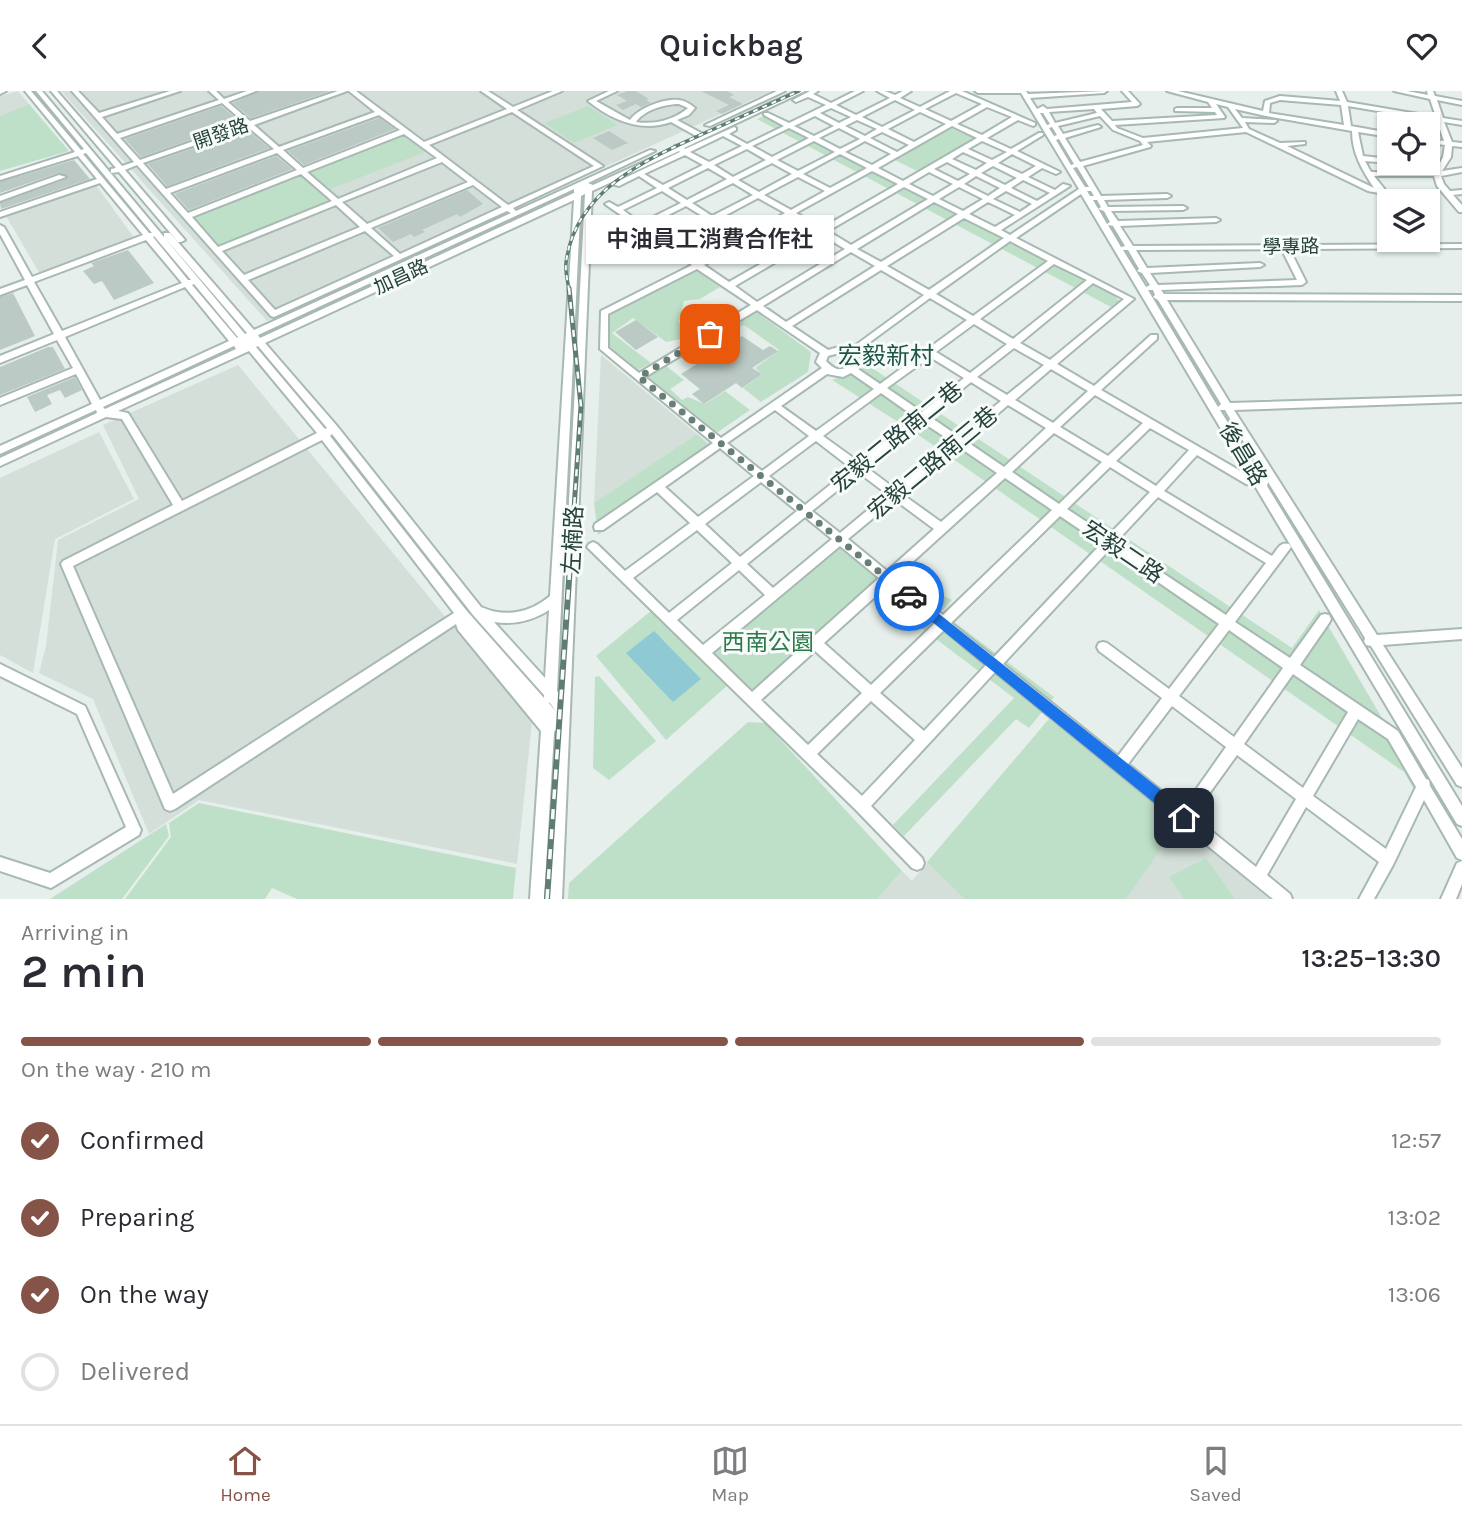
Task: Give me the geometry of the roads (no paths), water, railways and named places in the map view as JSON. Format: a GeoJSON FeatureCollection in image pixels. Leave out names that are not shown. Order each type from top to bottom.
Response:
{"type":"FeatureCollection","features":[{"type":"Feature","properties":{"kind":"street"},"geometry":{"type":"LineString","coordinates":[[28,91],[91,149]]}},
{"type":"Feature","properties":{"kind":"street"},"geometry":{"type":"LineString","coordinates":[[39,91],[91,149]]}},
{"type":"Feature","properties":{"kind":"street"},"geometry":{"type":"LineString","coordinates":[[46,91],[108,174],[254,344]]}},
{"type":"Feature","properties":{"kind":"street"},"geometry":{"type":"LineString","coordinates":[[54,91],[108,174],[199,278],[477,611],[565,710]]}},
{"type":"Feature","properties":{"kind":"street"},"geometry":{"type":"LineString","coordinates":[[75,91],[274,314],[599,166],[484,91]]}},
{"type":"Feature","properties":{"kind":"street"},"geometry":{"type":"LineString","coordinates":[[97,116],[177,91]]}},
{"type":"Feature","properties":{"kind":"street"},"geometry":{"type":"LineString","coordinates":[[212,91],[399,257]]}},
{"type":"Feature","properties":{"kind":"street"},"geometry":{"type":"LineString","coordinates":[[116,137],[253,91]]}},
{"type":"Feature","properties":{"kind":"street","name":"開發路"},"geometry":{"type":"LineString","coordinates":[[0,215],[139,162],[344,91]]}},
{"type":"Feature","properties":{"kind":"street"},"geometry":{"type":"LineString","coordinates":[[352,91],[520,217]]}},
{"type":"Feature","properties":{"kind":"street"},"geometry":{"type":"LineString","coordinates":[[423,145],[559,91]]}},
{"type":"Feature","properties":{"kind":"street"},"geometry":{"type":"LineString","coordinates":[[614,91],[591,101],[621,119],[633,121],[646,128],[692,110],[690,104],[671,101],[639,114],[633,121]]}},
{"type":"Feature","properties":{"kind":"street"},"geometry":{"type":"LineString","coordinates":[[671,91],[682,101]]}},
{"type":"Feature","properties":{"kind":"street","name":"加昌路"},"geometry":{"type":"LineString","coordinates":[[0,450],[101,411],[254,344],[699,134],[782,91]]}},
{"type":"Feature","properties":{"kind":"street"},"geometry":{"type":"LineString","coordinates":[[827,352],[613,207],[662,188],[860,91]]}},
{"type":"Feature","properties":{"kind":"street"},"geometry":{"type":"LineString","coordinates":[[880,91],[1056,172]]}},
{"type":"Feature","properties":{"kind":"street"},"geometry":{"type":"LineString","coordinates":[[641,226],[908,91]]}},
{"type":"Feature","properties":{"kind":"street"},"geometry":{"type":"LineString","coordinates":[[667,243],[956,91],[1033,124]]}},
{"type":"Feature","properties":{"kind":"street"},"geometry":{"type":"LineString","coordinates":[[980,92],[1104,91]]}},
{"type":"Feature","properties":{"kind":"street"},"geometry":{"type":"LineString","coordinates":[[1040,111],[1137,104],[1125,91]]}},
{"type":"Feature","properties":{"kind":"street"},"geometry":{"type":"LineString","coordinates":[[1170,91],[1198,94],[1211,102],[1231,107],[1377,133]]}},
{"type":"Feature","properties":{"kind":"street"},"geometry":{"type":"LineString","coordinates":[[1339,91],[1360,159],[1379,189]]}},
{"type":"Feature","properties":{"kind":"street"},"geometry":{"type":"LineString","coordinates":[[1397,91],[1432,94],[1462,103]]}},
{"type":"Feature","properties":{"kind":"street"},"geometry":{"type":"LineString","coordinates":[[616,184],[640,174],[681,150],[723,134],[808,92],[913,145]]}},
{"type":"Feature","properties":{"kind":"street","name":"加昌路"},"geometry":{"type":"LineString","coordinates":[[583,187],[681,150],[699,134],[808,92]]}},
{"type":"Feature","properties":{"kind":"street","name":"後昌路"},"geometry":{"type":"LineString","coordinates":[[1027,93],[1040,111],[1047,129],[1057,138],[1111,224],[1215,407],[1462,819]]}},
{"type":"Feature","properties":{"kind":"street"},"geometry":{"type":"LineString","coordinates":[[1432,94],[1449,144],[1447,157],[1441,165]]}},
{"type":"Feature","properties":{"kind":"street"},"geometry":{"type":"LineString","coordinates":[[1293,98],[1298,107],[1298,120]]}},
{"type":"Feature","properties":{"kind":"street"},"geometry":{"type":"LineString","coordinates":[[1266,114],[1267,101],[1293,98],[1344,103],[1462,123]]}},
{"type":"Feature","properties":{"kind":"street"},"geometry":{"type":"LineString","coordinates":[[1108,123],[1222,117],[1211,102]]}},
{"type":"Feature","properties":{"kind":"street"},"geometry":{"type":"LineString","coordinates":[[987,104],[698,265],[604,313],[604,349],[1285,899]]}},
{"type":"Feature","properties":{"kind":"street"},"geometry":{"type":"LineString","coordinates":[[1074,166],[1148,146],[1142,140],[1115,129],[1095,106]]}},
{"type":"Feature","properties":{"kind":"street"},"geometry":{"type":"LineString","coordinates":[[1183,119],[1174,107],[1217,110]]}},
{"type":"Feature","properties":{"kind":"street"},"geometry":{"type":"LineString","coordinates":[[1231,107],[1247,130]]}},
{"type":"Feature","properties":{"kind":"street"},"geometry":{"type":"LineString","coordinates":[[165,192],[380,112]]}},
{"type":"Feature","properties":{"kind":"street"},"geometry":{"type":"LineString","coordinates":[[814,113],[896,154]]}},
{"type":"Feature","properties":{"kind":"street"},"geometry":{"type":"LineString","coordinates":[[766,114],[1092,280]]}},
{"type":"Feature","properties":{"kind":"street"},"geometry":{"type":"LineString","coordinates":[[639,377],[1047,129],[1101,114]]}},
{"type":"Feature","properties":{"kind":"street"},"geometry":{"type":"LineString","coordinates":[[729,286],[1018,117]]}},
{"type":"Feature","properties":{"kind":"street"},"geometry":{"type":"LineString","coordinates":[[672,120],[699,134]]}},
{"type":"Feature","properties":{"kind":"street"},"geometry":{"type":"LineString","coordinates":[[1240,120],[1298,120]]}},
{"type":"Feature","properties":{"kind":"street"},"geometry":{"type":"LineString","coordinates":[[1057,138],[1098,127]]}},
{"type":"Feature","properties":{"kind":"street"},"geometry":{"type":"LineString","coordinates":[[1142,140],[1247,130],[1377,190]]}},
{"type":"Feature","properties":{"kind":"street"},"geometry":{"type":"LineString","coordinates":[[187,216],[405,131]]}},
{"type":"Feature","properties":{"kind":"street"},"geometry":{"type":"LineString","coordinates":[[723,134],[831,192]]}},
{"type":"Feature","properties":{"kind":"street"},"geometry":{"type":"LineString","coordinates":[[1280,145],[1303,143]]}},
{"type":"Feature","properties":{"kind":"street"},"geometry":{"type":"LineString","coordinates":[[1440,143],[1462,145]]}},
{"type":"Feature","properties":{"kind":"street"},"geometry":{"type":"LineString","coordinates":[[0,178],[91,149]]}},
{"type":"Feature","properties":{"kind":"street"},"geometry":{"type":"LineString","coordinates":[[963,149],[1055,193]]}},
{"type":"Feature","properties":{"kind":"street"},"geometry":{"type":"LineString","coordinates":[[681,150],[1250,481],[1273,482]]}},
{"type":"Feature","properties":{"kind":"street"},"geometry":{"type":"LineString","coordinates":[[217,250],[442,159]]}},
{"type":"Feature","properties":{"kind":"street"},"geometry":{"type":"LineString","coordinates":[[947,159],[1037,204]]}},
{"type":"Feature","properties":{"kind":"street"},"geometry":{"type":"LineString","coordinates":[[1360,159],[1377,160]]}},
{"type":"Feature","properties":{"kind":"street"},"geometry":{"type":"LineString","coordinates":[[787,325],[1042,165]]}},
{"type":"Feature","properties":{"kind":"street"},"geometry":{"type":"LineString","coordinates":[[929,169],[1020,215]]}},
{"type":"Feature","properties":{"kind":"street"},"geometry":{"type":"LineString","coordinates":[[1440,174],[1462,170]]}},
{"type":"Feature","properties":{"kind":"street"},"geometry":{"type":"LineString","coordinates":[[640,174],[712,219]]}},
{"type":"Feature","properties":{"kind":"street"},"geometry":{"type":"LineString","coordinates":[[1370,174],[1377,174]]}},
{"type":"Feature","properties":{"kind":"street"},"geometry":{"type":"LineString","coordinates":[[1438,175],[1448,194],[1461,208]]}},
{"type":"Feature","properties":{"kind":"street"},"geometry":{"type":"LineString","coordinates":[[0,199],[62,177]]}},
{"type":"Feature","properties":{"kind":"street"},"geometry":{"type":"LineString","coordinates":[[243,279],[474,182]]}},
{"type":"Feature","properties":{"kind":"street"},"geometry":{"type":"LineString","coordinates":[[995,232],[1066,186]]}},
{"type":"Feature","properties":{"kind":"street","name":"左楠路"},"geometry":{"type":"LineString","coordinates":[[537,899],[583,187]]}},
{"type":"Feature","properties":{"kind":"street","name":"左楠路"},"geometry":{"type":"LineString","coordinates":[[555,899],[565,710],[583,187]]}},
{"type":"Feature","properties":{"kind":"street"},"geometry":{"type":"LineString","coordinates":[[1448,194],[1462,192]]}},
{"type":"Feature","properties":{"kind":"street"},"geometry":{"type":"LineString","coordinates":[[850,353],[928,293],[1009,238],[1092,193],[1167,196]]}},
{"type":"Feature","properties":{"kind":"street"},"geometry":{"type":"LineString","coordinates":[[1101,209],[1183,208]]}},
{"type":"Feature","properties":{"kind":"street"},"geometry":{"type":"LineString","coordinates":[[1111,224],[1216,220]]}},
{"type":"Feature","properties":{"kind":"street"},"geometry":{"type":"LineString","coordinates":[[1,229],[101,411],[125,415],[180,507]]}},
{"type":"Feature","properties":{"kind":"street"},"geometry":{"type":"LineString","coordinates":[[0,292],[159,232]]}},
{"type":"Feature","properties":{"kind":"street","name":"學專路"},"geometry":{"type":"LineString","coordinates":[[1127,251],[1377,246]]}},
{"type":"Feature","properties":{"kind":"street","name":"學專路"},"geometry":{"type":"LineString","coordinates":[[1440,246],[1462,248]]}},
{"type":"Feature","properties":{"kind":"street","name":"學專路"},"geometry":{"type":"LineString","coordinates":[[1127,251],[1287,252],[1377,248]]}},
{"type":"Feature","properties":{"kind":"street"},"geometry":{"type":"LineString","coordinates":[[1152,293],[1302,282],[1287,252]]}},
{"type":"Feature","properties":{"kind":"street"},"geometry":{"type":"LineString","coordinates":[[625,577],[1053,261]]}},
{"type":"Feature","properties":{"kind":"street"},"geometry":{"type":"LineString","coordinates":[[1139,271],[1260,265]]}},
{"type":"Feature","properties":{"kind":"street"},"geometry":{"type":"LineString","coordinates":[[0,359],[199,278]]}},
{"type":"Feature","properties":{"kind":"street","name":"宏毅二路南三巷"},"geometry":{"type":"LineString","coordinates":[[704,653],[1130,299],[1092,280]]}},
{"type":"Feature","properties":{"kind":"street","name":"宏毅二路南二巷"},"geometry":{"type":"LineString","coordinates":[[669,620],[1092,280]]}},
{"type":"Feature","properties":{"kind":"street"},"geometry":{"type":"LineString","coordinates":[[1152,293],[1462,297]]}},
{"type":"Feature","properties":{"kind":"street","name":"後昌路"},"geometry":{"type":"LineString","coordinates":[[1152,293],[1462,780]]}},
{"type":"Feature","properties":{"kind":"street"},"geometry":{"type":"LineString","coordinates":[[752,700],[1154,337]]}},
{"type":"Feature","properties":{"kind":"street"},"geometry":{"type":"LineString","coordinates":[[839,349],[850,353],[857,363],[853,370],[843,374],[826,370],[821,362],[827,352],[839,349]]}},
{"type":"Feature","properties":{"kind":"street"},"geometry":{"type":"LineString","coordinates":[[929,352],[1273,562]]}},
{"type":"Feature","properties":{"kind":"street"},"geometry":{"type":"LineString","coordinates":[[0,402],[78,370]]}},
{"type":"Feature","properties":{"kind":"street"},"geometry":{"type":"LineString","coordinates":[[599,527],[826,370]]}},
{"type":"Feature","properties":{"kind":"street","name":"宏毅二路"},"geometry":{"type":"LineString","coordinates":[[853,370],[1393,735],[1424,785]]}},
{"type":"Feature","properties":{"kind":"street"},"geometry":{"type":"LineString","coordinates":[[1215,407],[1462,399]]}},
{"type":"Feature","properties":{"kind":"street"},"geometry":{"type":"LineString","coordinates":[[774,405],[942,529]]}},
{"type":"Feature","properties":{"kind":"street","name":"加昌路"},"geometry":{"type":"LineString","coordinates":[[0,462],[101,411]]}},
{"type":"Feature","properties":{"kind":"street"},"geometry":{"type":"LineString","coordinates":[[808,754],[1149,423]]}},
{"type":"Feature","properties":{"kind":"street"},"geometry":{"type":"LineString","coordinates":[[329,432],[67,564],[170,803],[462,614]]}},
{"type":"Feature","properties":{"kind":"street"},"geometry":{"type":"LineString","coordinates":[[329,432],[462,614],[564,730]]}},
{"type":"Feature","properties":{"kind":"street"},"geometry":{"type":"LineString","coordinates":[[862,806],[1196,450]]}},
{"type":"Feature","properties":{"kind":"street"},"geometry":{"type":"LineString","coordinates":[[658,487],[773,596]]}},
{"type":"Feature","properties":{"kind":"street"},"geometry":{"type":"LineString","coordinates":[[593,547],[862,806],[917,863]]}},
{"type":"Feature","properties":{"kind":"street"},"geometry":{"type":"LineString","coordinates":[[1119,765],[1284,547]]}},
{"type":"Feature","properties":{"kind":"street"},"geometry":{"type":"LineString","coordinates":[[477,611],[502,618],[526,617],[545,608],[556,598]]}},
{"type":"Feature","properties":{"kind":"street"},"geometry":{"type":"LineString","coordinates":[[462,614],[462,626],[563,747]]}},
{"type":"Feature","properties":{"kind":"street"},"geometry":{"type":"LineString","coordinates":[[1184,818],[1325,619]]}},
{"type":"Feature","properties":{"kind":"street"},"geometry":{"type":"LineString","coordinates":[[1357,643],[1462,634]]}},
{"type":"Feature","properties":{"kind":"street"},"geometry":{"type":"LineString","coordinates":[[815,643],[924,740]]}},
{"type":"Feature","properties":{"kind":"street"},"geometry":{"type":"LineString","coordinates":[[1103,647],[1388,860]]}},
{"type":"Feature","properties":{"kind":"street"},"geometry":{"type":"LineString","coordinates":[[0,670],[81,710],[134,829],[51,881],[0,865]]}},
{"type":"Feature","properties":{"kind":"street"},"geometry":{"type":"LineString","coordinates":[[1258,877],[1356,710]]}},
{"type":"Feature","properties":{"kind":"street"},"geometry":{"type":"LineString","coordinates":[[1424,785],[1462,853]]}},
{"type":"Feature","properties":{"kind":"street"},"geometry":{"type":"LineString","coordinates":[[1366,899],[1424,785]]}},
{"type":"Feature","properties":{"kind":"street"},"geometry":{"type":"LineString","coordinates":[[1448,899],[1462,868]]}},
{"type":"Feature","properties":{"kind":"water"},"geometry":{"type":"Polygon","coordinates":[[[654,631],[701,679],[673,702],[626,653],[654,631]]]}},
{"type":"Feature","properties":{"kind":"railway"},"geometry":{"type":"LineString","coordinates":[[569,290],[566,263],[572,238],[583,216],[617,180],[660,154],[799,91]]}},
{"type":"Feature","properties":{"kind":"railway"},"geometry":{"type":"LineString","coordinates":[[569,288],[581,406],[571,553]]}},
{"type":"Feature","properties":{"kind":"railway"},"geometry":{"type":"LineString","coordinates":[[547,899],[571,551]]}},
{"type":"Feature","properties":{"kind":"place","name":"中油員工消費合作社"},"geometry":{"type":"Point","coordinates":[710,334]}},
{"type":"Feature","properties":{"kind":"district","name":"宏毅新村"},"geometry":{"type":"Point","coordinates":[886,356]}},
{"type":"Feature","properties":{"kind":"park label","name":"西南公園"},"geometry":{"type":"Point","coordinates":[768,642]}}]}
